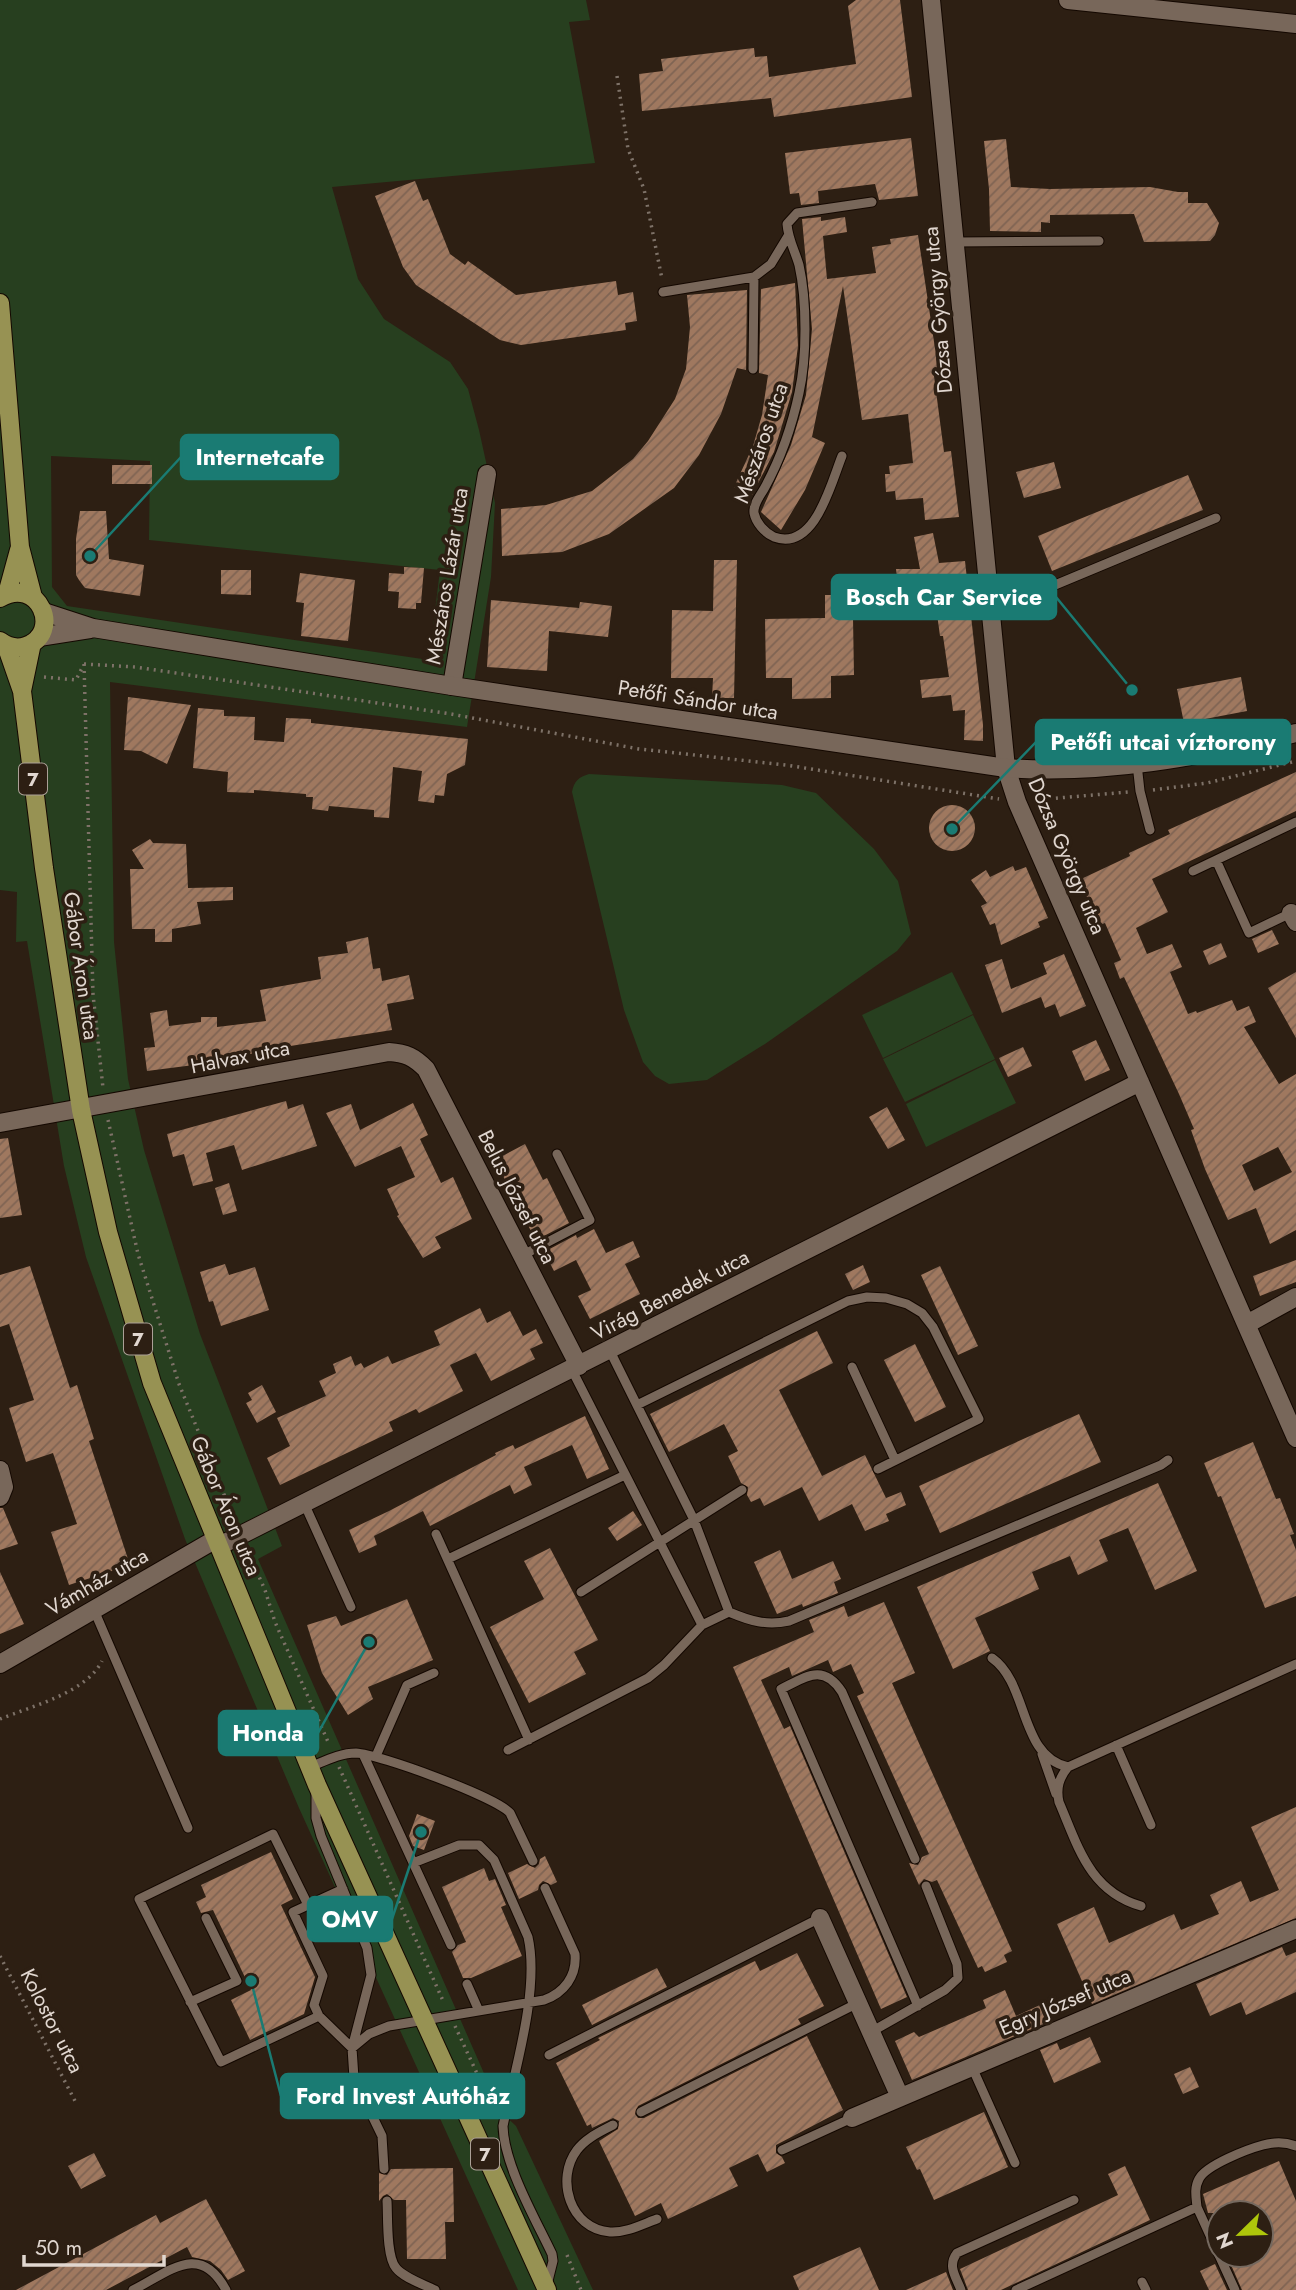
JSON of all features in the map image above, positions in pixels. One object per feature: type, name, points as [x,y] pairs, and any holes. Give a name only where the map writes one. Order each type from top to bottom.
[{"type":"main road","name":"Gábor Áron utca","points":[[0,303],[20,547],[43,629],[35,640],[24,682],[44,868],[81,1110],[108,1231],[152,1382],[317,1785],[547,2289]]},
{"type":"main road","name":"Gábor Áron utca","points":[[20,547],[4,596],[25,593],[38,604]]},
{"type":"main road","name":"Gábor Áron utca","points":[[3,643],[15,648],[35,640]]},
{"type":"main road","name":"Gábor Áron utca","points":[[3,643],[24,682]]},
{"type":"street","name":"Dózsa György utca","points":[[931,0],[1006,768],[1017,802],[1296,1438]]},
{"type":"street","points":[[1068,0],[1296,24]]},
{"type":"street","name":"Mészáros Lázár utca","points":[[452,686],[487,474]]},
{"type":"street","name":"Petőfi Sándor utca","points":[[38,604],[93,628],[452,686],[1006,768],[1068,770],[1137,764],[1214,752],[1296,733]]},
{"type":"street","name":"Petőfi Sándor utca","points":[[35,640],[93,628]]},
{"type":"street","name":"Halvax utca","points":[[0,1122],[81,1110],[389,1052],[408,1054]]},
{"type":"street","name":"Belus József utca","points":[[408,1054],[426,1069],[576,1368]]},
{"type":"street","name":"Virág Benedek utca","points":[[217,1543],[241,1535],[576,1368],[1140,1082]]},
{"type":"street","points":[[1247,1324],[1296,1297]]},
{"type":"street","points":[[0,1470],[4,1487],[0,1497]]},
{"type":"street","name":"Vámház utca","points":[[0,1664],[217,1543]]},
{"type":"street","points":[[820,1918],[900,2097]]},
{"type":"street","name":"Egry József utca","points":[[852,2118],[1296,1929]]},
{"type":"lane","points":[[663,292],[754,277],[771,264],[788,236],[787,224],[797,213],[872,202]]},
{"type":"lane","name":"Mészáros utca","points":[[788,236],[799,264],[803,366],[800,392],[787,436],[755,504],[755,517],[766,533],[777,538],[789,538],[809,530],[842,456]]},
{"type":"lane","points":[[955,242],[1099,241]]},
{"type":"lane","points":[[752,369],[754,277]]},
{"type":"lane","points":[[988,600],[1055,586],[1216,518]]},
{"type":"lane","points":[[1137,764],[1140,791],[1150,830]]},
{"type":"lane","points":[[1193,872],[1296,822]]},
{"type":"lane","points":[[1216,860],[1249,933],[1294,915]]},
{"type":"lane","points":[[521,1256],[590,1220],[557,1154]]},
{"type":"lane","points":[[637,1405],[848,1301],[867,1297],[886,1298],[914,1308],[933,1326],[979,1419],[878,1469]]},
{"type":"lane","points":[[610,1351],[694,1520],[729,1612]]},
{"type":"lane","points":[[852,1367],[895,1460]]},
{"type":"lane","points":[[576,1368],[625,1475],[702,1625]]},
{"type":"lane","points":[[508,1750],[648,1678],[702,1625],[729,1612],[766,1624],[789,1621],[1168,1460]]},
{"type":"lane","points":[[448,1559],[625,1475]]},
{"type":"lane","points":[[581,1592],[742,1490]]},
{"type":"lane","points":[[304,1503],[351,1606]]},
{"type":"lane","points":[[436,1534],[529,1740]]},
{"type":"lane","points":[[94,1610],[188,1828]]},
{"type":"lane","points":[[992,1658],[1009,1678],[1087,1867],[1101,1884],[1118,1897],[1140,1906]]},
{"type":"lane","points":[[1059,1802],[1058,1783],[1068,1767],[1296,1664]]},
{"type":"lane","points":[[376,1756],[407,1685],[434,1673]]},
{"type":"lane","points":[[915,1859],[836,1682],[830,1677],[817,1674],[781,1689],[918,2006]]},
{"type":"lane","points":[[1116,1745],[1151,1825]]},
{"type":"lane","points":[[1040,1751],[1051,1760],[1068,1767]]},
{"type":"lane","points":[[310,1767],[346,1754],[376,1756],[481,1796],[505,1807],[510,1813],[533,1861]]},
{"type":"lane","points":[[363,1754],[451,1945]]},
{"type":"lane","points":[[317,1785],[316,1818],[325,1848],[368,1948],[369,1985],[352,2048],[356,2085],[382,2136],[384,2169]]},
{"type":"lane","points":[[308,1905],[274,1834],[139,1899],[220,2062],[319,2016]]},
{"type":"lane","points":[[413,1863],[465,1844],[479,1845],[489,1853],[503,1878],[528,1937],[531,1950],[528,2003],[503,2126],[508,2156],[552,2254],[547,2289]]},
{"type":"lane","points":[[871,2032],[954,1984],[959,1972],[926,1886]]},
{"type":"lane","points":[[352,2048],[379,2029],[554,1997],[563,1989],[576,1964],[575,1954],[545,1888]]},
{"type":"lane","points":[[343,1889],[293,1912],[323,1976],[314,2005],[319,2016],[352,2048]]},
{"type":"lane","points":[[190,2002],[237,1981],[206,1918]]},
{"type":"lane","points":[[549,2055],[820,1918]]},
{"type":"lane","points":[[467,1984],[479,2011]]},
{"type":"lane","points":[[641,2112],[858,2003]]},
{"type":"lane","points":[[972,2067],[1015,2163]]},
{"type":"lane","points":[[782,2150],[852,2118]]},
{"type":"lane","points":[[613,2125],[585,2142],[572,2158],[565,2184],[568,2197],[580,2216],[601,2230],[624,2230],[657,2219]]},
{"type":"lane","points":[[1234,2290],[1196,2207],[1198,2179],[1207,2169],[1261,2145],[1283,2143],[1296,2146]]},
{"type":"lane","points":[[961,2290],[952,2268],[957,2253],[1074,2200]]},
{"type":"lane","points":[[387,2201],[391,2260],[396,2269],[435,2290]]},
{"type":"lane","points":[[1016,2290],[1196,2207]]},
{"type":"lane","points":[[133,2290],[192,2262],[211,2270],[226,2290]]},
{"type":"lane","points":[[1038,2290],[1040,2279]]},
{"type":"path","points":[[617,76],[628,149],[647,200],[663,292]]},
{"type":"path","points":[[24,682],[75,680],[84,664]]},
{"type":"path","points":[[84,664],[135,667],[284,689],[451,714],[639,750],[786,765],[1017,802]]},
{"type":"path","points":[[84,664],[93,994],[104,1105],[138,1254],[175,1371],[211,1467],[265,1590],[275,1622],[450,2016],[503,2126]]},
{"type":"path","points":[[1246,774],[1296,761]]},
{"type":"path","points":[[0,1719],[82,1685],[97,1672],[111,1646]]},
{"type":"path","name":"Kolostor utca","points":[[0,1956],[75,2101]]},
{"type":"path","points":[[562,2246],[581,2290]]},
{"type":"green space","points":[[0,0],[586,0],[590,20],[569,22],[595,163],[332,187],[358,279],[384,319],[450,362],[468,389],[479,430],[495,503],[491,577],[467,727],[110,682],[114,942],[128,1079],[144,1150],[200,1334],[282,1546],[258,1559],[501,2112],[516,2126],[593,2290],[518,2290],[299,1808],[185,1539],[86,1257],[64,1166],[27,941],[16,942],[17,892],[0,890]],"holes":[[[51,456],[150,461],[149,540],[440,570],[429,660],[67,606],[52,587]]]},
{"type":"green space","points":[[589,774],[782,785],[816,793],[874,849],[898,881],[911,934],[897,951],[765,1044],[707,1080],[669,1084],[655,1076],[643,1062],[624,1010],[572,792],[578,780]]},
{"type":"green space","points":[[952,972],[973,1014],[883,1058],[862,1015]]},
{"type":"green space","points":[[973,1015],[995,1059],[905,1102],[883,1059]]},
{"type":"green space","points":[[995,1060],[1016,1103],[926,1147],[906,1104]]},
{"type":"building","points":[[856,0],[900,0],[912,97],[774,117],[771,98],[642,111],[639,74],[663,71],[661,59],[754,48],[755,57],[767,56],[769,77],[856,64],[848,6]]},
{"type":"building","points":[[911,138],[918,196],[879,200],[875,184],[818,191],[819,203],[801,205],[799,193],[790,194],[785,153]]},
{"type":"building","points":[[1006,139],[1011,187],[1150,187],[1188,192],[1188,203],[1207,203],[1219,223],[1215,235],[1210,241],[1144,242],[1134,214],[1050,215],[1050,223],[1041,222],[1041,232],[990,231],[984,141]]},
{"type":"building","points":[[415,181],[423,201],[428,199],[450,254],[465,265],[468,261],[516,295],[616,281],[618,295],[633,292],[637,321],[625,323],[626,330],[521,345],[500,340],[416,285],[403,267],[375,196]]},
{"type":"building","points":[[821,217],[821,221],[845,217],[847,232],[823,236],[827,279],[876,273],[872,247],[891,244],[890,239],[918,235],[939,375],[934,376],[944,452],[951,451],[959,517],[925,520],[923,498],[896,500],[895,491],[886,492],[885,474],[890,474],[889,466],[913,463],[908,414],[862,420],[843,286],[812,437],[825,443],[805,490],[781,530],[761,512],[791,445],[806,395],[812,329],[802,219]]},
{"type":"building","points":[[795,283],[798,346],[792,392],[774,452],[750,499],[734,487],[753,446],[762,415],[768,375],[759,373],[761,289]]},
{"type":"building","points":[[747,290],[746,370],[737,368],[721,414],[699,455],[674,488],[609,534],[562,552],[502,556],[501,509],[546,505],[592,491],[633,459],[648,441],[675,399],[686,369],[690,327],[687,295]]},
{"type":"building","points":[[1054,462],[1061,488],[1024,498],[1016,472]]},
{"type":"building","points":[[112,465],[152,465],[152,484],[112,484]]},
{"type":"building","points":[[1188,475],[1203,510],[1052,571],[1038,536]]},
{"type":"building","points":[[80,511],[106,511],[109,559],[144,565],[140,596],[85,588],[79,580],[76,575],[76,539]]},
{"type":"building","points":[[933,533],[939,563],[965,561],[983,741],[964,740],[965,710],[953,711],[951,695],[922,698],[920,680],[949,677],[937,614],[914,617],[913,609],[901,611],[896,569],[920,569],[914,537]]},
{"type":"building","points":[[714,560],[737,560],[734,698],[712,698],[713,678],[671,678],[672,610],[713,611]]},
{"type":"building","points":[[404,567],[424,568],[421,603],[416,603],[416,609],[398,608],[399,592],[388,591],[389,573],[404,574]]},
{"type":"building","points":[[221,570],[251,570],[251,595],[221,594]]},
{"type":"building","points":[[300,573],[355,580],[348,641],[301,636],[304,603],[296,602]]},
{"type":"building","points":[[825,595],[844,595],[844,618],[853,618],[854,675],[831,676],[831,698],[792,699],[792,678],[766,678],[765,619],[825,618]]},
{"type":"building","points":[[491,600],[579,608],[580,602],[612,606],[608,637],[549,631],[547,671],[487,667]]},
{"type":"building","points":[[1241,677],[1247,711],[1184,723],[1177,689]]},
{"type":"building","points":[[128,697],[191,705],[167,764],[141,751],[124,750]]},
{"type":"building","points":[[198,708],[224,710],[224,716],[255,717],[254,740],[284,742],[286,718],[311,719],[311,723],[468,739],[465,765],[447,774],[444,796],[435,795],[434,803],[418,801],[422,771],[393,767],[389,818],[374,817],[374,810],[329,806],[328,811],[312,809],[313,797],[306,797],[306,794],[254,790],[254,793],[227,792],[228,772],[193,768]]},
{"type":"building","points":[[1296,772],[1296,811],[1152,879],[1168,912],[1136,928],[1147,954],[1172,944],[1182,967],[1170,972],[1188,1014],[1232,1000],[1237,1011],[1249,1006],[1256,1022],[1244,1027],[1279,1084],[1296,1074],[1296,1230],[1270,1244],[1256,1208],[1228,1220],[1205,1169],[1191,1130],[1194,1129],[1179,1094],[1124,977],[1120,979],[1114,963],[1121,960],[1105,923],[1100,925],[1079,880],[1170,834],[1168,830]],"holes":[[[1278,1147],[1292,1172],[1254,1191],[1242,1165]]]},
{"type":"building","points":[[952,805],[968,812],[975,828],[968,844],[952,851],[936,844],[929,828],[936,812]]},
{"type":"building","points":[[150,839],[153,843],[186,844],[188,888],[233,887],[233,900],[197,902],[201,924],[172,929],[172,942],[155,942],[155,929],[132,929],[130,869],[144,869],[132,850]]},
{"type":"building","points":[[1013,866],[1015,871],[1026,867],[1048,918],[1038,922],[1040,927],[1001,945],[995,923],[990,925],[981,906],[987,903],[971,880],[986,870],[990,877]]},
{"type":"building","points":[[1272,930],[1279,944],[1258,953],[1252,939]]},
{"type":"building","points":[[368,937],[373,969],[380,968],[382,981],[409,975],[414,999],[387,1004],[392,1030],[194,1061],[194,1065],[147,1071],[144,1048],[155,1047],[150,1013],[167,1010],[169,1026],[201,1022],[201,1017],[217,1017],[217,1027],[266,1021],[260,990],[321,979],[318,957],[348,953],[346,942]]},
{"type":"building","points":[[1221,943],[1227,957],[1209,965],[1203,951]]},
{"type":"building","points":[[1064,954],[1086,1006],[1060,1017],[1055,1004],[1045,1008],[1041,997],[1002,1013],[985,965],[1002,959],[1011,989],[1047,974],[1043,963]]},
{"type":"building","points":[[1296,972],[1296,1038],[1268,988]]},
{"type":"building","points":[[1096,1040],[1110,1070],[1085,1081],[1072,1051]]},
{"type":"building","points":[[1023,1047],[1032,1066],[1008,1077],[999,1058]]},
{"type":"building","points":[[286,1101],[288,1109],[303,1104],[317,1146],[242,1170],[234,1145],[206,1153],[213,1181],[193,1186],[184,1154],[173,1157],[167,1134]]},
{"type":"building","points":[[413,1103],[428,1135],[420,1139],[441,1183],[453,1177],[472,1219],[435,1237],[441,1248],[423,1258],[397,1216],[399,1215],[387,1189],[415,1177],[401,1146],[355,1167],[326,1113],[351,1104],[360,1130]]},
{"type":"building","points":[[887,1107],[905,1140],[888,1149],[869,1117]]},
{"type":"building","points":[[8,1138],[22,1215],[0,1218],[0,1139]]},
{"type":"building","points":[[525,1144],[543,1180],[547,1178],[569,1223],[538,1239],[535,1239],[495,1160]]},
{"type":"building","points":[[229,1183],[237,1211],[223,1215],[215,1188]]},
{"type":"building","points":[[594,1229],[606,1253],[633,1241],[640,1257],[625,1264],[640,1294],[590,1319],[578,1296],[591,1290],[576,1260],[554,1271],[544,1252]]},
{"type":"building","points":[[1296,1260],[1296,1282],[1260,1296],[1253,1276]]},
{"type":"building","points":[[225,1264],[229,1275],[255,1267],[269,1310],[221,1326],[213,1301],[209,1302],[200,1272]]},
{"type":"building","points":[[863,1265],[870,1282],[853,1290],[845,1274]]},
{"type":"building","points":[[30,1266],[70,1388],[77,1385],[94,1439],[89,1441],[130,1565],[69,1585],[51,1532],[77,1524],[53,1453],[26,1462],[9,1408],[34,1400],[9,1324],[0,1327],[0,1275]]},
{"type":"building","points":[[940,1266],[978,1346],[958,1355],[921,1275]]},
{"type":"building","points":[[480,1308],[487,1323],[510,1311],[523,1336],[536,1329],[543,1343],[530,1349],[535,1359],[491,1381],[476,1353],[450,1365],[463,1391],[419,1413],[416,1409],[389,1422],[393,1431],[280,1485],[267,1458],[290,1446],[277,1418],[326,1396],[319,1381],[336,1373],[333,1364],[351,1356],[355,1366],[361,1363],[364,1368],[388,1356],[392,1364],[440,1345],[434,1331]]},
{"type":"building","points":[[817,1331],[833,1363],[779,1390],[822,1476],[865,1455],[886,1498],[901,1492],[906,1505],[886,1514],[889,1521],[865,1531],[852,1504],[819,1521],[802,1487],[764,1506],[760,1498],[751,1502],[747,1495],[748,1487],[741,1483],[728,1456],[738,1451],[724,1424],[669,1452],[650,1414]]},
{"type":"building","points":[[915,1344],[946,1407],[915,1422],[884,1360]]},
{"type":"building","points":[[262,1385],[276,1412],[257,1423],[246,1403],[252,1400],[248,1393]]},
{"type":"building","points":[[1079,1414],[1101,1462],[940,1533],[919,1486]]},
{"type":"building","points":[[585,1416],[609,1469],[587,1479],[572,1445],[524,1467],[532,1485],[514,1494],[510,1485],[430,1526],[423,1511],[374,1536],[377,1545],[359,1553],[349,1530],[496,1455],[495,1453],[513,1445],[515,1449]]},
{"type":"building","points":[[1253,1442],[1276,1499],[1280,1498],[1294,1534],[1290,1535],[1296,1550],[1296,1596],[1265,1608],[1221,1496],[1218,1497],[1204,1463]]},
{"type":"building","points":[[1158,1483],[1197,1571],[1155,1590],[1128,1528],[1099,1540],[1108,1561],[1078,1575],[1070,1556],[1032,1572],[1039,1589],[975,1618],[990,1651],[953,1669],[917,1587]]},
{"type":"building","points":[[0,1508],[3,1508],[18,1544],[0,1550]]},
{"type":"building","points":[[633,1511],[642,1525],[617,1541],[608,1528]]},
{"type":"building","points":[[550,1548],[598,1640],[574,1652],[586,1674],[529,1703],[490,1627],[544,1599],[524,1561]]},
{"type":"building","points":[[780,1550],[792,1579],[833,1561],[841,1579],[834,1582],[838,1593],[777,1614],[754,1562]]},
{"type":"building","points":[[0,1572],[24,1624],[0,1634]]},
{"type":"building","points":[[407,1599],[433,1660],[368,1687],[373,1699],[348,1715],[322,1673],[307,1625],[336,1616],[341,1626]]},
{"type":"building","points":[[884,1602],[915,1673],[892,1683],[1012,1951],[1004,1955],[1007,1962],[985,1972],[982,1966],[978,1968],[937,1880],[932,1882],[924,1879],[919,1885],[909,1863],[918,1865],[922,1857],[929,1854],[857,1696],[864,1693],[851,1664],[833,1672],[828,1660],[792,1676],[789,1667],[761,1680],[784,1729],[790,1726],[907,1997],[881,2009],[733,1667],[814,1632],[809,1620],[844,1606],[848,1617]]},
{"type":"building","points":[[1296,1807],[1296,1918],[1092,2004],[1057,1924],[1094,1907],[1109,1943],[1174,1914],[1181,1930],[1219,1914],[1210,1895],[1241,1881],[1250,1902],[1279,1890],[1251,1827]]},
{"type":"building","points":[[417,1814],[435,1821],[424,1850],[413,1846],[409,1836]]},
{"type":"building","points":[[271,1852],[293,1899],[281,1905],[315,1977],[304,2014],[250,2040],[231,2000],[251,1990],[213,1910],[201,1913],[196,1902],[206,1897],[201,1885]]},
{"type":"building","points":[[545,1856],[557,1882],[551,1885],[543,1881],[538,1890],[519,1899],[508,1873],[527,1864],[535,1868]]},
{"type":"building","points":[[484,1868],[489,1881],[495,1879],[506,1905],[501,1907],[522,1956],[471,1978],[463,1978],[452,1952],[458,1945],[466,1942],[442,1887]]},
{"type":"building","points":[[1282,1947],[1286,1956],[1296,1952],[1296,1992],[1246,2015],[1241,2002],[1210,2016],[1196,1984]]},
{"type":"building","points":[[797,1953],[824,2006],[798,2019],[801,2024],[638,2106],[635,2114],[638,2118],[644,2118],[807,2036],[843,2110],[776,2145],[776,2153],[785,2163],[767,2172],[758,2154],[729,2168],[738,2186],[668,2219],[661,2203],[635,2216],[599,2141],[618,2129],[619,2121],[613,2118],[592,2128],[591,2124],[587,2126],[556,2063],[600,2040],[598,2038],[755,1961],[760,1971]]},
{"type":"building","points":[[657,1968],[667,1987],[592,2025],[582,2005]]},
{"type":"building","points":[[1005,1990],[1016,2016],[1040,2005],[1048,2022],[912,2080],[895,2041],[914,2032],[919,2037],[986,2008],[983,2000]]},
{"type":"building","points":[[1090,2037],[1101,2062],[1054,2083],[1040,2050],[1057,2043],[1060,2050]]},
{"type":"building","points":[[1190,2067],[1199,2087],[1183,2094],[1174,2074]]},
{"type":"building","points":[[984,2112],[1008,2167],[934,2200],[920,2169],[917,2170],[906,2147]]},
{"type":"building","points":[[94,2153],[106,2176],[81,2189],[68,2166]]},
{"type":"building","points":[[1279,2161],[1296,2201],[1296,2290],[1242,2290],[1233,2269],[1275,2269],[1275,2199],[1205,2199],[1205,2202],[1203,2194]]},
{"type":"building","points":[[1125,2166],[1150,2220],[1001,2290],[968,2290],[960,2269],[1118,2195],[1108,2174]]},
{"type":"building","points":[[453,2168],[454,2222],[445,2222],[446,2259],[407,2259],[406,2200],[394,2200],[387,2194],[379,2201],[379,2173],[387,2175],[391,2169]]},
{"type":"building","points":[[206,2199],[245,2271],[228,2280],[210,2261],[192,2257],[187,2247],[106,2290],[16,2290],[156,2215],[160,2223]]},
{"type":"building","points":[[860,2247],[879,2290],[799,2290],[793,2276]]},
{"type":"building","points":[[1217,2269],[1227,2290],[1209,2290],[1200,2271]]},
{"type":"building","points":[[946,2272],[953,2290],[906,2290]]},
{"type":"place","name":"Internetcafe","points":[[90,556]]},
{"type":"place","name":"Bosch Car Service","points":[[1132,690]]},
{"type":"place","name":"Petőfi utcai víztorony","points":[[952,829]]},
{"type":"place","name":"Honda","points":[[369,1642]]},
{"type":"place","name":"OMV","points":[[421,1832]]},
{"type":"place","name":"Ford Invest Autóház","points":[[251,1981]]}]
